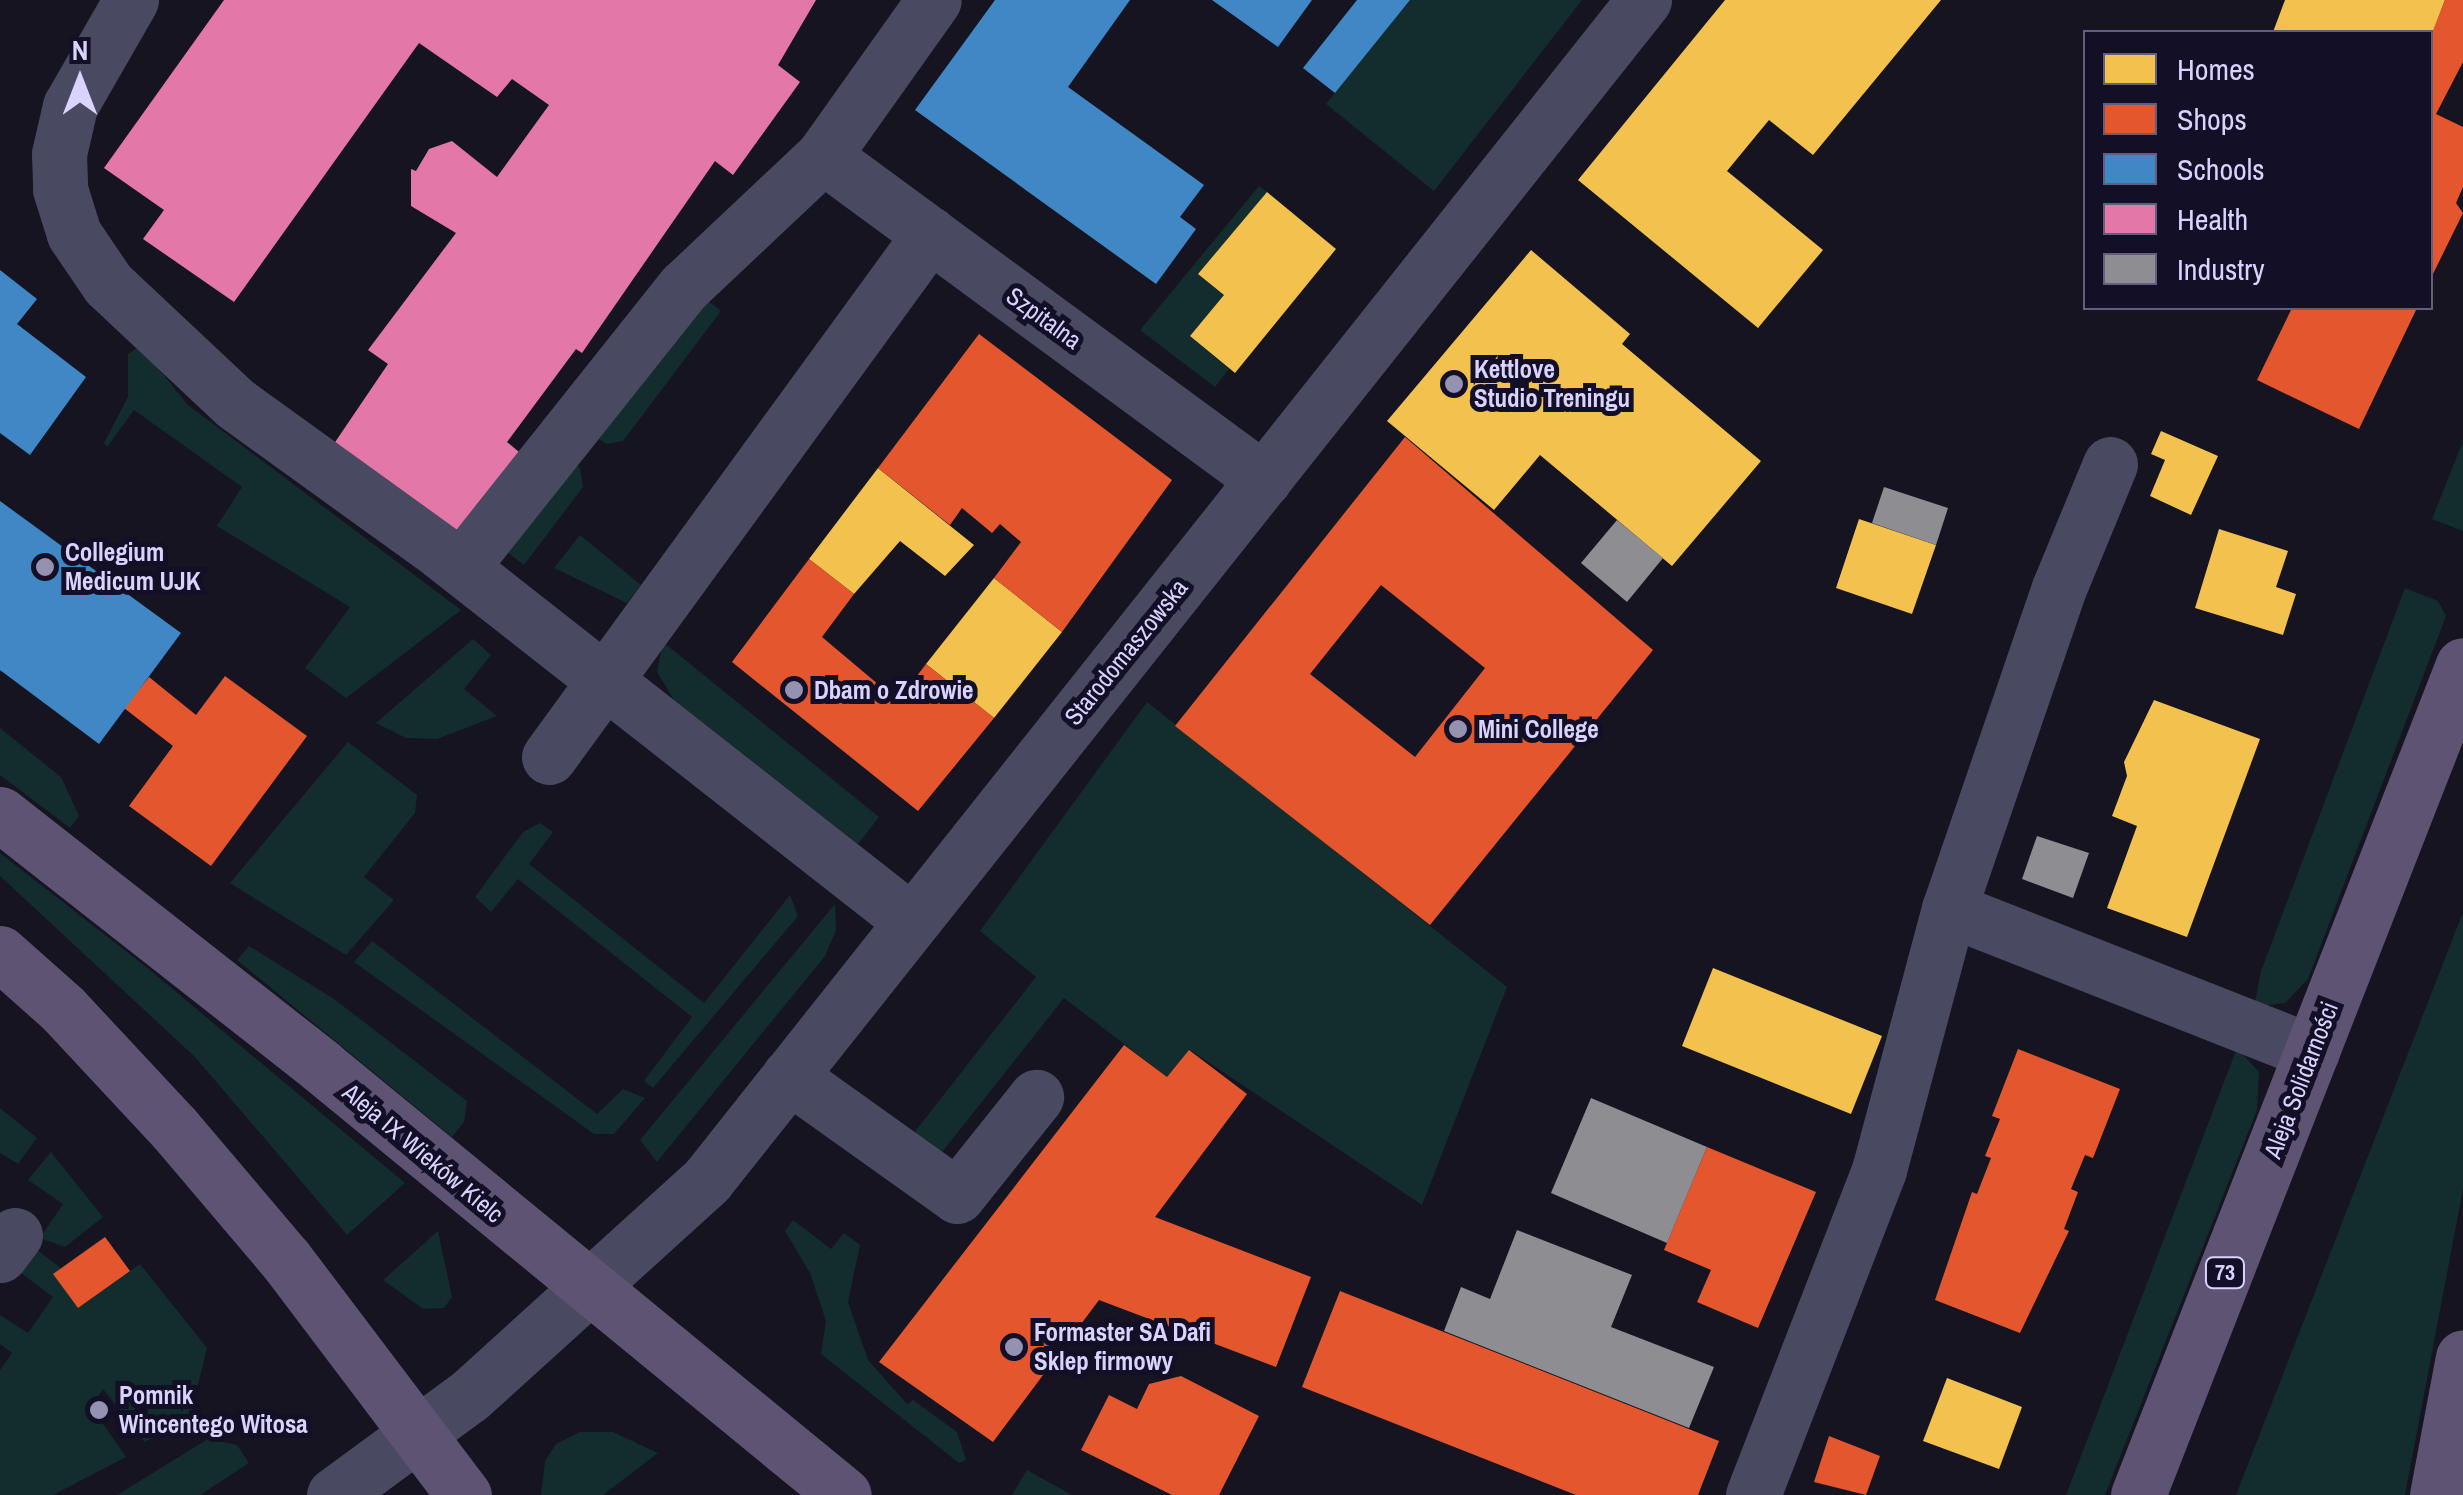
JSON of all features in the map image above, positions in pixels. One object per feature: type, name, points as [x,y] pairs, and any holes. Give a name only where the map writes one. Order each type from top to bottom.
[{"type":"main road","name":"Aleja Solidarności","points":[[2138,1495],[2463,665]]},
{"type":"main road","name":"Aleja IX Wieków Kielc","points":[[0,814],[844,1495]]},
{"type":"main road","points":[[0,953],[63,1008],[174,1128],[286,1260],[464,1495]]},
{"type":"main road","points":[[2437,1495],[2463,1357]]},
{"type":"street","points":[[131,0],[102,42],[62,129],[60,189],[81,246],[134,310],[236,404],[460,567],[910,920]]},
{"type":"street","points":[[460,567],[684,287],[823,156],[934,0]]},
{"type":"street","name":"Starodomaszowska","points":[[334,1495],[418,1435],[592,1290],[707,1180],[1644,0]]},
{"type":"street","name":"Szpitalna","points":[[823,156],[1264,480]]},
{"type":"street","points":[[549,757],[930,234]]},
{"type":"street","points":[[1753,1495],[1879,1170],[1949,909],[2059,588],[2110,464]]},
{"type":"street","points":[[1949,909],[2312,1052]]},
{"type":"street","points":[[789,1076],[958,1196],[1036,1097]]},
{"type":"green space","points":[[1410,0],[1582,0],[1434,191],[1326,104]]},
{"type":"green space","points":[[1259,186],[1267,192],[1198,274],[1224,295],[1190,336],[1229,369],[1215,387],[1140,330]]},
{"type":"green space","points":[[707,300],[721,311],[623,441],[607,444],[589,434]]},
{"type":"green space","points":[[140,346],[188,405],[461,610],[346,698],[305,668],[350,607],[217,526],[242,487],[134,410],[107,447],[104,443],[128,397],[128,354]]},
{"type":"green space","points":[[2463,441],[2463,531],[2432,519]]},
{"type":"green space","points":[[567,459],[580,468],[583,487],[524,565],[498,545]]},
{"type":"green space","points":[[580,535],[641,585],[627,603],[554,568]]},
{"type":"green space","points":[[2405,588],[2438,601],[2446,616],[2308,979],[2285,1003],[2254,1007],[2261,971]]},
{"type":"green space","points":[[473,639],[491,655],[464,689],[497,716],[437,739],[406,738],[376,723]]},
{"type":"green space","points":[[663,642],[879,817],[858,844],[674,700],[657,672]]},
{"type":"green space","points":[[1147,702],[1507,987],[1422,1205],[1190,1050],[1167,1077],[1064,998],[939,1156],[913,1134],[1036,977],[980,931]]},
{"type":"green space","points":[[0,728],[61,777],[79,816],[70,828],[0,775]]},
{"type":"green space","points":[[348,742],[417,795],[415,813],[364,877],[394,900],[346,955],[230,883]]},
{"type":"green space","points":[[540,823],[553,832],[529,864],[704,1003],[790,895],[798,916],[653,1088],[644,1081],[692,1017],[518,879],[491,912],[475,897],[523,832]]},
{"type":"green space","points":[[0,853],[145,966],[405,1183],[347,1235],[195,1057],[0,876]]},
{"type":"green space","points":[[835,904],[836,930],[825,956],[657,1162],[640,1140]]},
{"type":"green space","points":[[2463,912],[2463,1189],[2405,1495],[2236,1495]]},
{"type":"green space","points":[[372,941],[597,1114],[623,1089],[645,1098],[614,1134],[594,1134],[354,962]]},
{"type":"green space","points":[[249,946],[334,999],[467,1101],[464,1122],[452,1137],[237,960]]},
{"type":"green space","points":[[2237,1048],[2259,1072],[2257,1110],[2105,1495],[2066,1495]]},
{"type":"green space","points":[[0,1108],[37,1138],[18,1164],[0,1153]]},
{"type":"green space","points":[[51,1152],[103,1217],[65,1247],[40,1238],[63,1204],[28,1180]]},
{"type":"green space","points":[[793,1220],[831,1249],[844,1233],[860,1245],[848,1302],[868,1360],[907,1404],[913,1400],[957,1432],[966,1460],[959,1463],[821,1354],[826,1321],[810,1273],[785,1231]]},
{"type":"green space","points":[[438,1231],[452,1297],[444,1308],[423,1309],[383,1280]]},
{"type":"green space","points":[[33,1247],[61,1268],[54,1274],[78,1308],[140,1264],[207,1348],[191,1413],[145,1442],[103,1389],[86,1415],[104,1425],[126,1457],[53,1495],[0,1495],[0,1370],[12,1353],[0,1344],[0,1315],[28,1333],[53,1297],[17,1270]]},
{"type":"green space","points":[[580,1432],[613,1432],[658,1453],[603,1495],[541,1495],[545,1461],[556,1444]]},
{"type":"green space","points":[[208,1439],[237,1445],[249,1463],[200,1495],[117,1495]]},
{"type":"green space","points":[[1027,1470],[1072,1495],[1012,1495]]},
{"type":"building: Homes","points":[[1725,0],[1941,0],[1813,155],[1769,120],[1727,171],[1823,250],[1758,328],[1578,180]]},
{"type":"building: Homes","points":[[2285,0],[2445,0],[2433,32],[2274,30]]},
{"type":"building: Homes","points":[[1267,192],[1336,249],[1235,373],[1190,336],[1224,295],[1198,274]]},
{"type":"building: Homes","points":[[1531,250],[1630,334],[1622,344],[1761,461],[1672,566],[1540,455],[1494,510],[1387,421]]},
{"type":"building: Homes","points":[[2161,431],[2218,456],[2191,515],[2150,496],[2165,460],[2151,454]]},
{"type":"building: Homes","points":[[878,468],[974,545],[945,576],[900,541],[854,594],[809,559]]},
{"type":"building: Homes","points":[[1859,519],[1936,545],[1912,614],[1836,588]]},
{"type":"building: Homes","points":[[2219,529],[2288,551],[2276,587],[2296,594],[2283,635],[2195,608]]},
{"type":"building: Homes","points":[[994,578],[1062,632],[994,718],[926,664]]},
{"type":"building: Homes","points":[[2154,700],[2260,739],[2187,937],[2107,908],[2137,826],[2112,816],[2127,776],[2124,762]]},
{"type":"building: Homes","points":[[1713,968],[1882,1036],[1851,1114],[1682,1046]]},
{"type":"building: Homes","points":[[1947,1378],[2022,1407],[1999,1469],[1923,1441]]},
{"type":"building: Shops","points":[[2445,0],[2463,0],[2463,62],[2436,114],[2463,127],[2463,187],[2456,203],[2463,213],[2433,274],[2433,30]]},
{"type":"building: Shops","points":[[2291,310],[2416,310],[2359,429],[2257,380]]},
{"type":"building: Shops","points":[[979,334],[1172,480],[1062,632],[994,578],[1021,542],[1000,524],[992,533],[962,508],[950,525],[878,468]]},
{"type":"building: Shops","points":[[1405,437],[1653,650],[1430,925],[1175,726]],"holes":[[[1381,585],[1485,668],[1415,757],[1310,674]]]},
{"type":"building: Shops","points":[[809,559],[854,594],[822,637],[898,701],[926,664],[994,718],[918,811],[732,662]]},
{"type":"building: Shops","points":[[225,676],[307,736],[211,866],[129,806],[173,746],[124,708],[149,677],[196,715]]},
{"type":"building: Shops","points":[[1124,1045],[1167,1077],[1189,1050],[1247,1094],[1155,1217],[1311,1277],[1276,1367],[1099,1300],[993,1442],[879,1362]]},
{"type":"building: Shops","points":[[2018,1049],[2120,1089],[2093,1158],[2085,1155],[2071,1189],[2078,1192],[2064,1229],[2069,1231],[2020,1333],[1935,1300],[1972,1192],[1977,1194],[1991,1158],[1985,1156],[2000,1119],[1992,1116]]},
{"type":"building: Shops","points":[[1707,1147],[1816,1192],[1758,1328],[1697,1302],[1711,1270],[1664,1250]]},
{"type":"building: Shops","points":[[105,1237],[130,1271],[78,1308],[53,1274]]},
{"type":"building: Shops","points":[[1340,1291],[1719,1441],[1698,1495],[1576,1495],[1302,1387]]},
{"type":"building: Shops","points":[[1181,1376],[1259,1416],[1219,1495],[1172,1495],[1081,1450],[1109,1395],[1137,1409],[1149,1384]]},
{"type":"building: Shops","points":[[1829,1436],[1880,1456],[1866,1495],[1814,1482]]},
{"type":"building: Schools","points":[[995,0],[1130,0],[1068,87],[1204,185],[1180,217],[1196,229],[1156,284],[915,110]]},
{"type":"building: Schools","points":[[1212,0],[1312,0],[1278,47]]},
{"type":"building: Schools","points":[[1357,0],[1410,0],[1335,93],[1303,68]]},
{"type":"building: Schools","points":[[0,270],[37,299],[17,324],[86,377],[30,455],[0,433]]},
{"type":"building: Schools","name":"Collegium Medicum UJK","points":[[0,501],[181,633],[99,744],[0,670]]},
{"type":"building: Health","points":[[224,0],[816,0],[778,65],[800,82],[733,175],[715,161],[582,353],[576,349],[507,442],[525,457],[459,547],[327,454],[388,364],[368,350],[456,233],[411,206],[411,169],[416,171],[429,149],[452,141],[497,177],[549,105],[512,79],[497,97],[419,43],[234,302],[143,239],[164,210],[104,168]]},
{"type":"building: Industry","points":[[1884,487],[1948,508],[1936,545],[1872,523]]},
{"type":"building: Industry","points":[[1617,520],[1663,558],[1627,602],[1581,563]]},
{"type":"building: Industry","points":[[2037,836],[2089,853],[2073,898],[2022,879]]},
{"type":"building: Industry","points":[[1591,1098],[1707,1147],[1667,1243],[1551,1193]]},
{"type":"building: Industry","points":[[1517,1230],[1632,1275],[1611,1327],[1714,1367],[1689,1428],[1444,1331],[1461,1287],[1490,1299]]},
{"type":"place","name":"Kettlove Studio Treningu","points":[[1454,384]]},
{"type":"place","name":"Collegium Medicum UJK","points":[[45,567]]},
{"type":"place","name":"Dbam o Zdrowie","points":[[794,690]]},
{"type":"place","name":"Mini College","points":[[1458,729]]},
{"type":"place","name":"Formaster SA Dafi Sklep firmowy","points":[[1014,1347]]},
{"type":"place","name":"Pomnik Wincentego Witosa","points":[[99,1410]]}]
